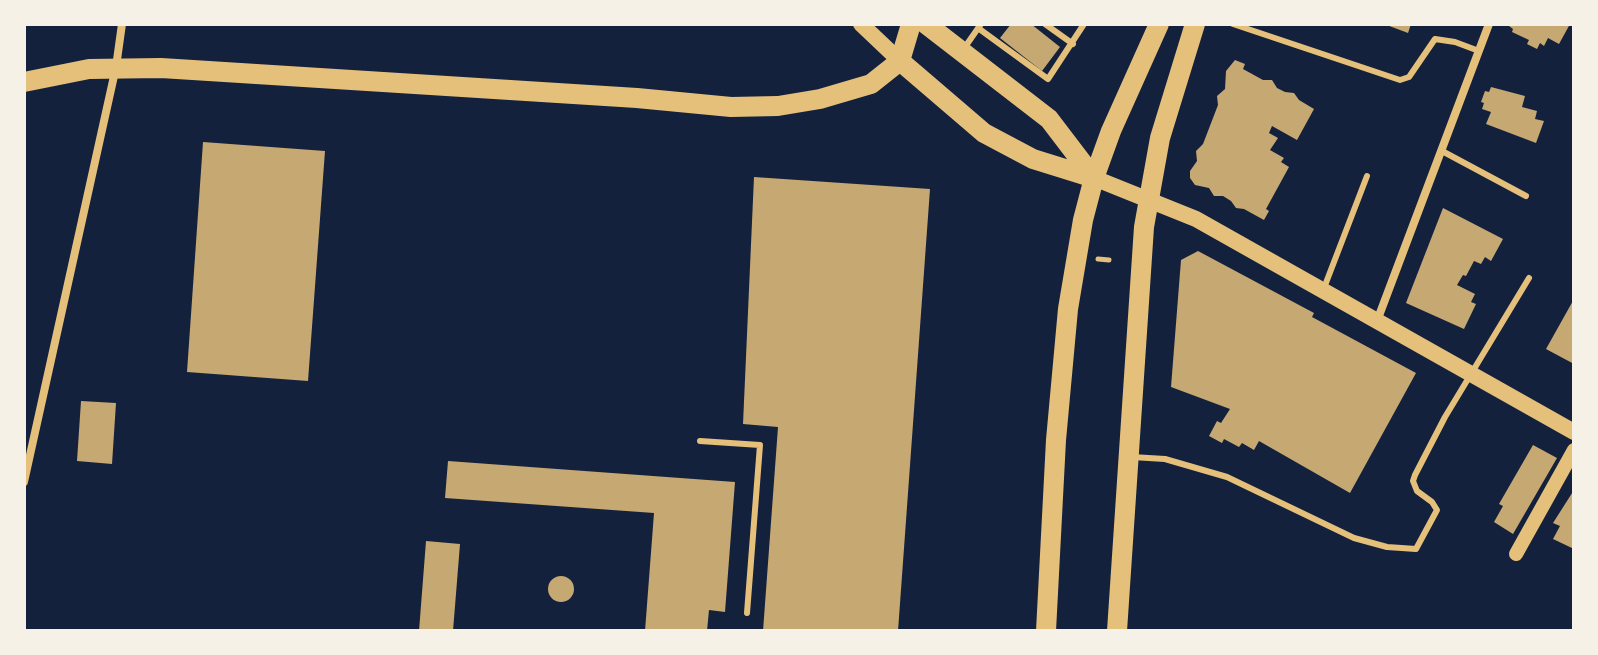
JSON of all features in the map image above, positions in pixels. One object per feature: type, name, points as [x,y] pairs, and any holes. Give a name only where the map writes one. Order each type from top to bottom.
[{"type":"main road","points":[[861,24],[984,133],[1033,159],[1094,178],[1196,219],[1574,432]]},
{"type":"main road","points":[[24,82],[79,70],[116,67],[637,98],[731,107],[778,106],[841,94],[871,84],[900,61],[911,24]]},
{"type":"main road","points":[[926,24],[1049,119],[1094,178]]},
{"type":"main road","points":[[1046,631],[1056,440],[1068,309],[1085,211],[1111,131],[1159,24]]},
{"type":"main road","points":[[1117,631],[1141,261],[1148,198],[1160,138],[1195,24]]},
{"type":"street","points":[[24,482],[116,67],[122,24]]},
{"type":"street","points":[[1377,322],[1489,24]]},
{"type":"street","points":[[1516,554],[1574,450]]},
{"type":"lane","points":[[962,51],[979,26],[1048,79],[1084,24]]},
{"type":"lane","points":[[1233,24],[1400,80],[1409,77],[1435,39],[1479,51]]},
{"type":"lane","points":[[1041,26],[1073,44]]},
{"type":"lane","points":[[1442,151],[1526,196]]},
{"type":"lane","points":[[1322,291],[1367,176]]},
{"type":"lane","points":[[1128,457],[1165,459],[1227,477],[1354,538],[1387,547],[1416,549],[1437,510],[1417,491],[1413,481],[1470,374],[1529,278]]},
{"type":"lane","points":[[700,441],[760,445],[747,613]]},
{"type":"path","points":[[1097,259],[1109,260]]},
{"type":"building","points":[[1011,24],[1031,24],[1060,47],[1042,71],[1000,38]]},
{"type":"building","points":[[1384,24],[1411,24],[1408,33]]},
{"type":"building","points":[[1510,24],[1570,24],[1559,44],[1548,38],[1544,46],[1540,43],[1537,49],[1527,44],[1529,40],[1512,32]]},
{"type":"building","points":[[1235,60],[1245,64],[1243,69],[1263,80],[1272,80],[1277,88],[1294,93],[1314,109],[1297,140],[1272,126],[1269,133],[1278,138],[1270,150],[1284,158],[1281,162],[1289,167],[1266,209],[1269,211],[1264,220],[1236,208],[1223,196],[1214,196],[1209,188],[1195,185],[1190,178],[1190,171],[1197,161],[1196,151],[1203,144],[1218,105],[1217,96],[1225,89],[1226,71]]},
{"type":"building","points":[[1491,87],[1525,96],[1522,107],[1537,111],[1535,119],[1544,121],[1536,143],[1486,124],[1491,112],[1482,109],[1484,103],[1481,102],[1485,91],[1489,92]]},
{"type":"building","points":[[203,142],[325,151],[308,381],[187,372]]},
{"type":"building","points":[[754,177],[930,189],[898,631],[763,631],[778,427],[743,424]]},
{"type":"building","points":[[1443,208],[1503,239],[1491,261],[1485,257],[1481,264],[1474,261],[1457,285],[1475,294],[1471,302],[1476,304],[1464,329],[1406,303]]},
{"type":"building","points":[[1198,251],[1314,313],[1312,317],[1416,373],[1350,493],[1259,441],[1254,450],[1242,443],[1239,447],[1209,436],[1217,421],[1221,423],[1230,409],[1171,387],[1181,260]]},
{"type":"building","points":[[1574,299],[1574,364],[1546,349]]},
{"type":"building","points":[[81,401],[116,403],[112,464],[77,461]]},
{"type":"building","points":[[1533,445],[1557,458],[1513,534],[1494,522],[1503,506],[1499,504]]},
{"type":"building","points":[[448,461],[735,482],[725,612],[709,610],[707,631],[645,631],[654,513],[445,498]]},
{"type":"building","points":[[1574,490],[1574,549],[1553,539],[1560,526],[1553,523]]},
{"type":"building","points":[[426,541],[460,544],[453,631],[419,631]]},
{"type":"building","points":[[561,576],[570,580],[574,589],[570,598],[561,602],[552,598],[548,589],[552,580]]}]
